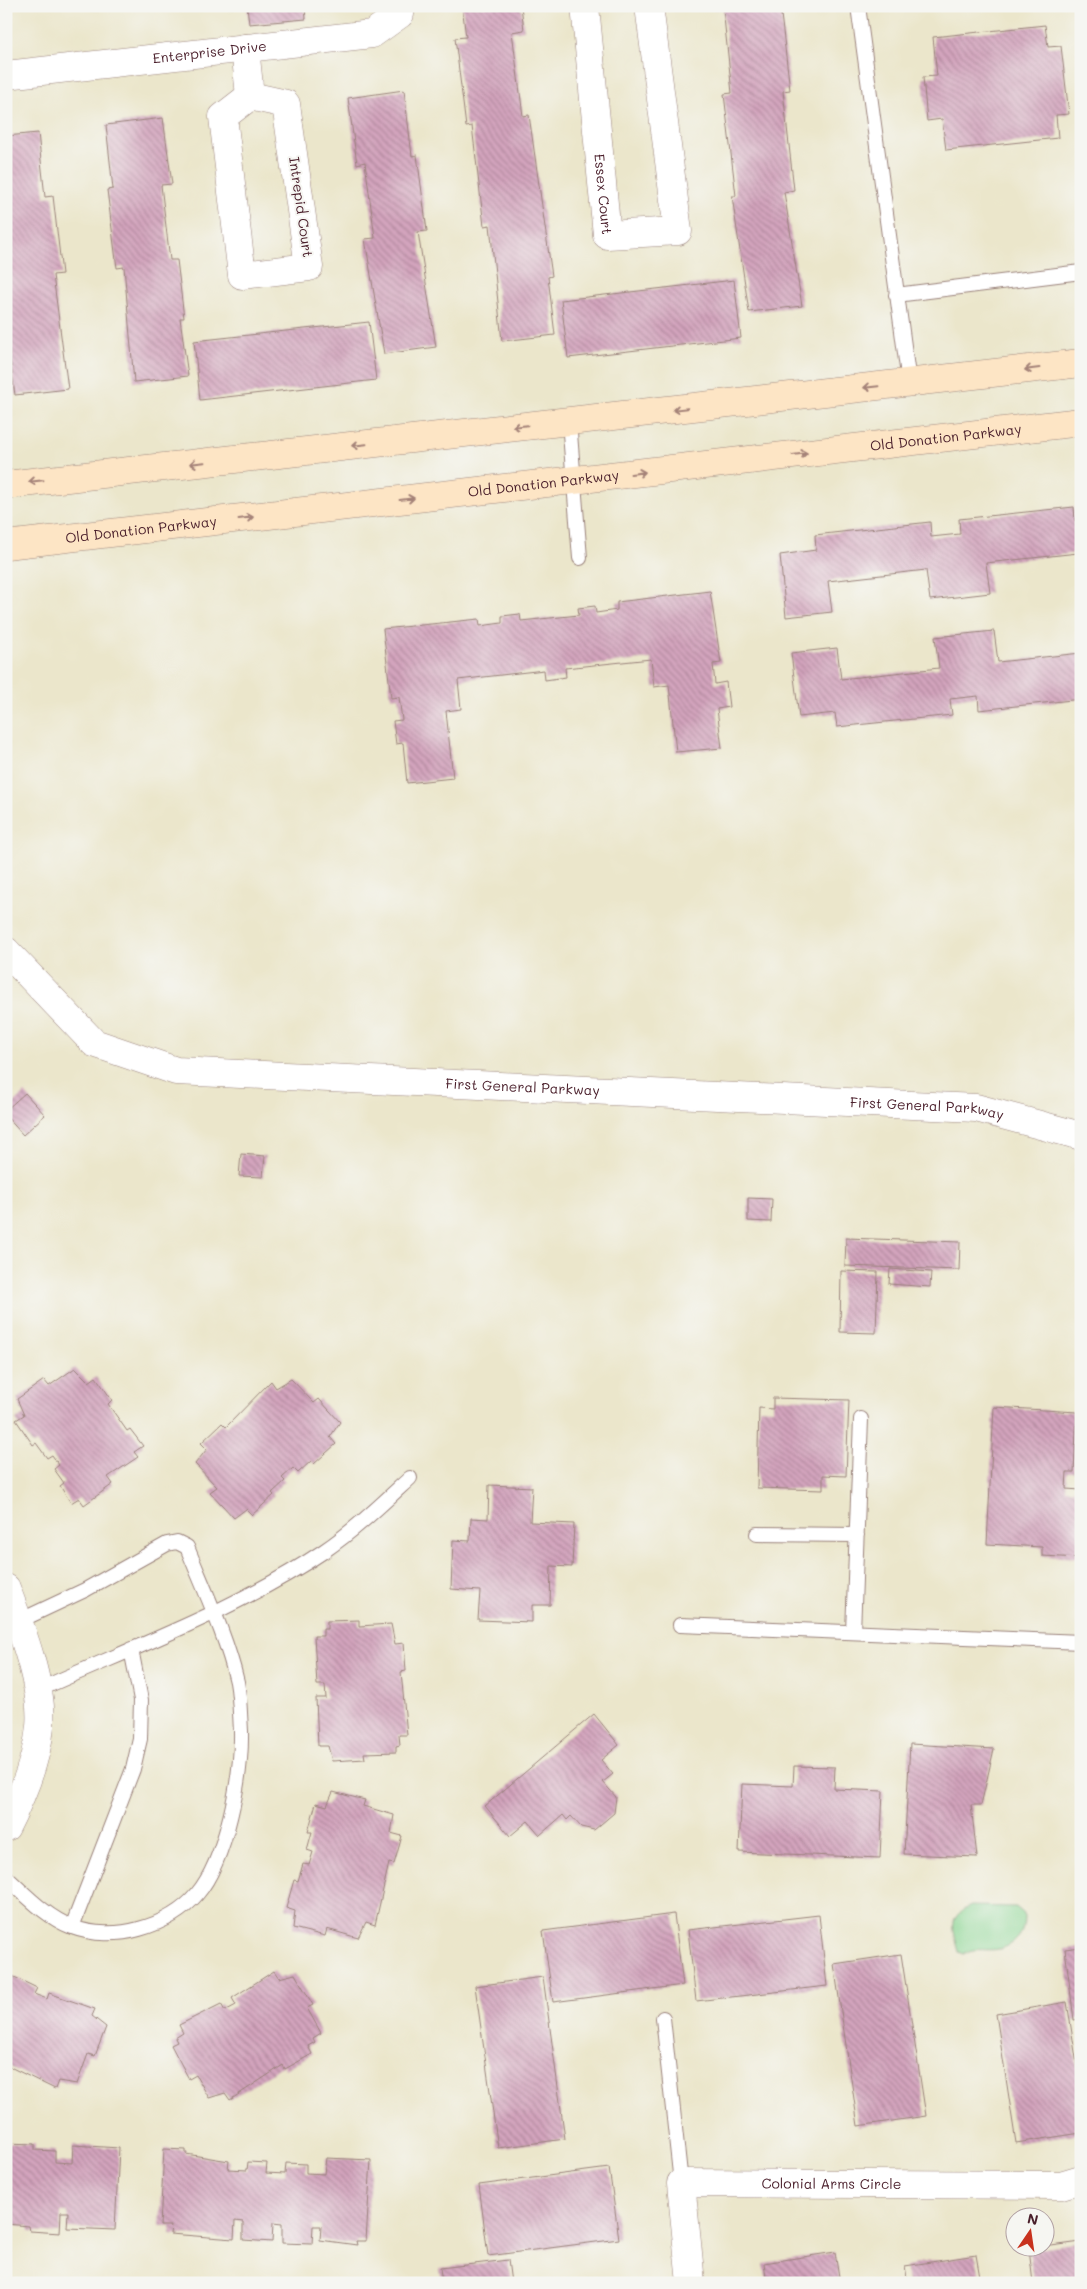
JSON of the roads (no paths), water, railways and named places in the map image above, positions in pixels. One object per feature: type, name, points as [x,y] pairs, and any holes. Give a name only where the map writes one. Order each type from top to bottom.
[{"type":"street","name":"Enterprise Drive","points":[[6,75],[372,34],[400,14],[401,6]]},
{"type":"street","name":"Essex Court","points":[[585,6],[608,235],[678,230],[648,6]]},
{"type":"street","points":[[244,48],[250,96]]},
{"type":"street","name":"Intrepid Court","points":[[250,96],[286,104],[309,267],[242,275],[223,117],[250,96]]},
{"type":"street","points":[[6,485],[1081,363]]},
{"type":"street","name":"Old Donation Parkway","points":[[6,546],[1081,422]]},
{"type":"street","name":"First General Parkway","points":[[6,951],[94,1043],[176,1071],[976,1108],[1081,1136]]},
{"type":"street","points":[[6,1588],[19,1621],[38,1690],[40,1724],[35,1756],[6,1828]]},
{"type":"street","name":"Colonial Arms Circle","points":[[681,2183],[1061,2185],[1081,2179]]},
{"type":"street","points":[[681,2183],[691,2283]]},
{"type":"lane","points":[[858,6],[909,383]]},
{"type":"lane","points":[[896,295],[1081,272]]},
{"type":"lane","points":[[569,421],[580,558]]},
{"type":"lane","points":[[853,1632],[861,1419]]},
{"type":"lane","points":[[38,1690],[264,1588],[324,1550],[380,1506],[410,1478]]},
{"type":"lane","points":[[757,1534],[857,1535]]},
{"type":"lane","points":[[6,1877],[49,1915],[72,1927],[91,1932],[126,1932],[155,1924],[175,1914],[197,1894],[213,1869],[228,1823],[238,1774],[241,1733],[237,1683],[214,1612],[186,1547],[177,1542],[167,1544],[85,1590],[19,1621]]},
{"type":"lane","points":[[680,1625],[1081,1642]]},
{"type":"lane","points":[[72,1927],[134,1769],[140,1739],[141,1700],[131,1649]]},
{"type":"lane","points":[[663,2018],[681,2183]]}]
